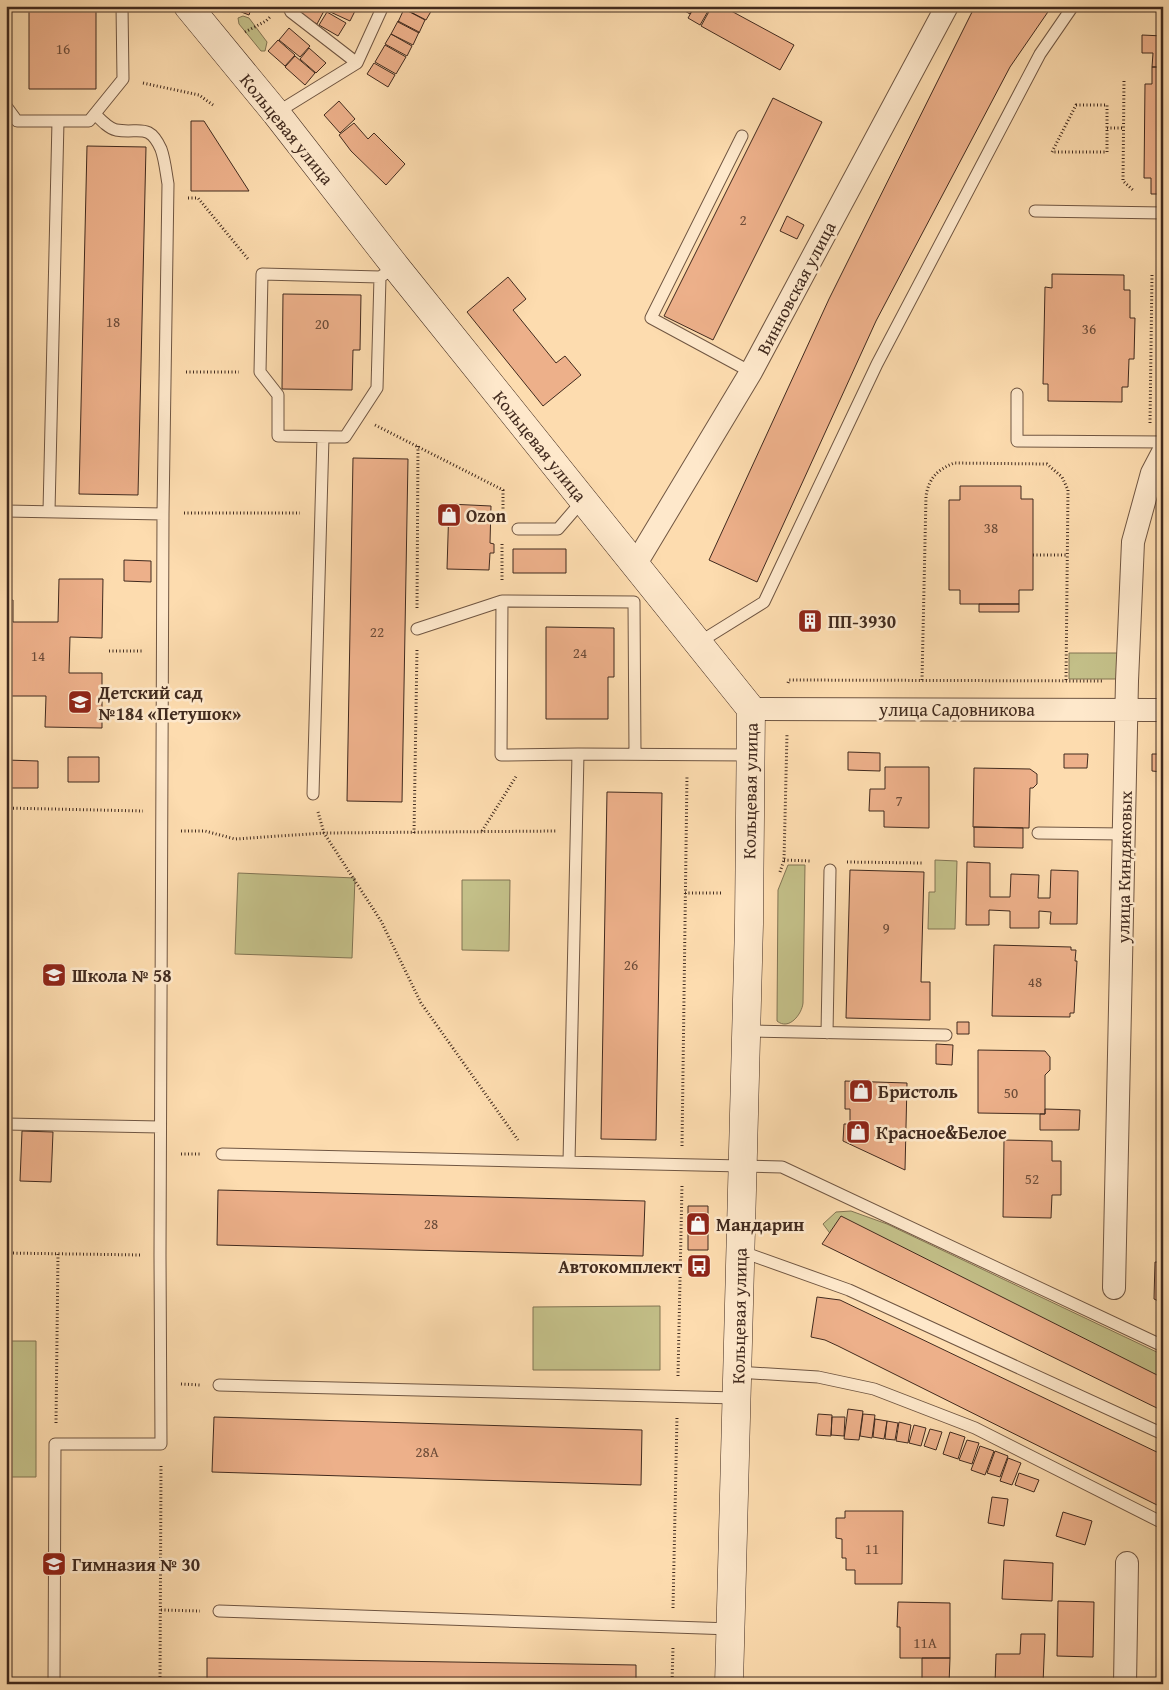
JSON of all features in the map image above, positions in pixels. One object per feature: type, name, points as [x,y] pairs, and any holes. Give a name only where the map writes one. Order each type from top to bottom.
[{"type":"street","name":"Кольцевая улица","points":[[188,6],[276,113],[388,272],[583,500],[635,565],[644,595],[698,643],[751,709],[746,1031],[729,1684]]},
{"type":"street","name":"Винновская улица","points":[[635,565],[751,372],[947,6]]},
{"type":"street","name":"улица Киндяковых","points":[[1114,1288],[1127,681],[1133,542],[1152,473],[1156,447]]},
{"type":"street","name":"улица Садовникова","points":[[751,709],[1163,710]]},
{"type":"street","points":[[1125,1684],[1126,1563]]},
{"type":"lane","points":[[6,106],[17,120],[90,120],[123,79],[122,6]]},
{"type":"lane","points":[[288,6],[291,12],[357,63]]},
{"type":"lane","points":[[276,113],[357,63],[383,6]]},
{"type":"lane","points":[[698,643],[764,602],[877,364],[1040,54],[1073,6]]},
{"type":"lane","points":[[54,1684],[55,1444],[161,1444],[162,652],[168,184],[161,150],[153,135],[146,130],[116,130],[108,126],[95,114]]},
{"type":"lane","points":[[49,511],[58,120]]},
{"type":"lane","points":[[742,136],[651,318],[751,372]]},
{"type":"lane","points":[[1035,211],[1163,213]]},
{"type":"lane","points":[[388,272],[377,388],[345,437],[278,436],[278,395],[260,372],[262,274],[388,272]]},
{"type":"lane","points":[[1017,394],[1017,441],[1156,447],[1163,442]]},
{"type":"lane","points":[[313,794],[323,437]]},
{"type":"lane","points":[[518,529],[558,529],[583,500]]},
{"type":"lane","points":[[6,511],[163,514]]},
{"type":"lane","points":[[417,630],[502,601],[644,595],[635,754]]},
{"type":"lane","points":[[502,601],[501,755],[750,755]]},
{"type":"lane","points":[[569,1162],[578,754]]},
{"type":"lane","points":[[1038,832],[1124,834]]},
{"type":"lane","points":[[826,1033],[830,870]]},
{"type":"lane","points":[[746,1031],[946,1034]]},
{"type":"lane","points":[[6,1124],[160,1127]]},
{"type":"lane","points":[[222,1154],[782,1167],[1163,1346]]},
{"type":"lane","points":[[740,1251],[849,1290],[1163,1434]]},
{"type":"lane","points":[[219,1385],[678,1396],[737,1385],[818,1377],[874,1389],[975,1428],[1163,1523]]},
{"type":"lane","points":[[219,1611],[730,1629]]},
{"type":"path","points":[[219,44],[266,21],[276,11]]},
{"type":"path","points":[[123,79],[199,94],[213,105]]},
{"type":"path","points":[[1124,81],[1123,181],[1135,192]]},
{"type":"path","points":[[1076,105],[1106,105],[1106,128],[1107,152],[1052,152],[1076,105]]},
{"type":"path","points":[[1106,128],[1124,128]]},
{"type":"path","points":[[168,198],[198,198],[262,274]]},
{"type":"path","points":[[1152,274],[1156,447]]},
{"type":"path","points":[[165,372],[260,372]]},
{"type":"path","points":[[358,417],[503,490],[502,518]]},
{"type":"path","points":[[922,680],[927,487],[932,477],[942,468],[954,463],[1047,464],[1062,478],[1068,490],[1066,680]]},
{"type":"path","points":[[163,514],[321,513]]},
{"type":"path","points":[[502,536],[502,601]]},
{"type":"path","points":[[1033,555],[1068,555]]},
{"type":"path","points":[[109,651],[162,652]]},
{"type":"path","points":[[793,680],[1127,681]]},
{"type":"path","points":[[672,1684],[682,1164],[687,754]]},
{"type":"path","points":[[482,832],[529,755]]},
{"type":"path","points":[[313,794],[324,834],[381,920],[421,1003],[533,1161]]},
{"type":"path","points":[[6,808],[162,811]]},
{"type":"path","points":[[162,831],[205,831],[235,839],[324,834],[576,831]]},
{"type":"path","points":[[784,860],[814,861]]},
{"type":"path","points":[[844,862],[922,863]]},
{"type":"path","points":[[160,1153],[222,1154]]},
{"type":"path","points":[[6,1254],[160,1255]]},
{"type":"path","points":[[55,1444],[58,1254]]},
{"type":"path","points":[[160,1384],[219,1385]]},
{"type":"path","points":[[160,1684],[161,1444]]},
{"type":"path","points":[[161,1610],[219,1611]]},
{"type":"shaded area","points":[[243,16],[249,18],[267,42],[265,51],[261,51],[239,24],[238,18]]},
{"type":"shaded area","points":[[1069,653],[1118,653],[1118,679],[1069,679]]},
{"type":"shaded area","points":[[935,860],[957,861],[955,929],[928,929],[929,892],[935,892]]},
{"type":"shaded area","points":[[788,865],[805,865],[803,1003],[800,1012],[794,1020],[790,1023],[782,1024],[777,1021],[778,890]]},
{"type":"shaded area","points":[[238,873],[355,878],[352,958],[235,954]]},
{"type":"shaded area","points":[[462,880],[510,880],[509,951],[462,950]]},
{"type":"shaded area","points":[[851,1211],[887,1224],[1163,1355],[1163,1400],[838,1244],[823,1224],[836,1212]]},
{"type":"shaded area","points":[[660,1306],[660,1370],[533,1370],[533,1307]]},
{"type":"shaded area","points":[[6,1341],[36,1341],[36,1477],[6,1477]]},
{"type":"building","points":[[29,6],[96,6],[96,89],[29,89]]},
{"type":"building","points":[[226,6],[252,6],[249,15]]},
{"type":"building","points":[[298,6],[314,6],[324,11],[317,24],[295,12]]},
{"type":"building","points":[[328,6],[350,6],[356,9],[350,21],[326,10]]},
{"type":"building","points":[[406,6],[429,6],[433,8],[426,20],[405,9]]},
{"type":"building","points":[[679,6],[694,6],[690,14]]},
{"type":"building","points":[[695,6],[711,6],[700,25],[688,18]]},
{"type":"building","points":[[712,6],[722,6],[794,45],[780,70],[701,26]]},
{"type":"building","points":[[975,6],[1052,6],[1010,67],[876,321],[757,582],[709,560],[829,299]]},
{"type":"building","points":[[404,9],[425,20],[419,33],[398,22]]},
{"type":"building","points":[[327,12],[346,23],[338,36],[319,25]]},
{"type":"building","points":[[398,21],[419,32],[413,45],[391,34]]},
{"type":"building","points":[[289,28],[310,46],[300,57],[279,40]]},
{"type":"building","points":[[391,34],[412,46],[407,56],[385,44]]},
{"type":"building","points":[[1142,35],[1163,36],[1163,67],[1152,67],[1153,53],[1142,53]]},
{"type":"building","points":[[278,40],[295,55],[285,66],[268,51]]},
{"type":"building","points":[[385,45],[406,57],[396,74],[375,62]]},
{"type":"building","points":[[309,48],[326,63],[316,73],[300,59]]},
{"type":"building","points":[[295,56],[315,73],[305,85],[285,67]]},
{"type":"building","points":[[374,63],[395,75],[388,87],[367,74]]},
{"type":"building","points":[[1152,67],[1163,67],[1163,194],[1151,194],[1151,178],[1144,178],[1145,84],[1152,84]]},
{"type":"building","points":[[773,98],[822,122],[713,340],[664,316]]},
{"type":"building","points":[[339,101],[355,119],[340,133],[324,115]]},
{"type":"building","points":[[191,121],[204,121],[249,191],[191,191]]},
{"type":"building","points":[[354,123],[368,139],[374,133],[405,164],[386,185],[351,151],[339,135]]},
{"type":"building","points":[[87,146],[146,147],[138,495],[79,494]]},
{"type":"building","points":[[787,216],[804,225],[797,239],[780,231]]},
{"type":"building","points":[[1052,274],[1124,275],[1124,290],[1130,290],[1130,318],[1135,318],[1134,359],[1129,359],[1128,387],[1122,387],[1122,402],[1048,401],[1048,384],[1043,384],[1045,287],[1052,288]]},
{"type":"building","points":[[508,277],[526,299],[513,310],[556,363],[565,356],[581,375],[543,406],[467,312]]},
{"type":"building","points":[[283,294],[361,295],[360,350],[353,350],[352,390],[282,389]]},
{"type":"building","points":[[353,458],[408,459],[402,802],[347,801]]},
{"type":"building","points":[[960,486],[1021,486],[1021,499],[1033,499],[1033,590],[1019,590],[1019,604],[960,604],[960,590],[949,590],[949,500],[960,500]]},
{"type":"building","points":[[449,504],[491,506],[490,543],[494,544],[494,553],[490,553],[489,570],[447,569]]},
{"type":"building","points":[[513,549],[566,549],[566,573],[513,573]]},
{"type":"building","points":[[124,560],[151,561],[151,582],[124,581]]},
{"type":"building","points":[[59,579],[103,579],[102,638],[70,637],[69,673],[102,673],[102,728],[45,727],[46,696],[11,696],[10,731],[6,730],[6,600],[13,600],[13,622],[58,622]]},
{"type":"building","points":[[979,604],[1019,604],[1019,612],[979,612]]},
{"type":"building","name":"ПП-3930","points":[[803,615],[819,618],[817,628],[801,624]]},
{"type":"building","points":[[546,627],[614,628],[614,677],[608,677],[608,719],[546,719]]},
{"type":"building","points":[[848,752],[880,753],[880,771],[848,770]]},
{"type":"building","points":[[1064,754],[1088,754],[1087,768],[1064,768]]},
{"type":"building","points":[[1152,754],[1163,754],[1163,772],[1152,771]]},
{"type":"building","points":[[68,757],[99,757],[99,782],[68,782]]},
{"type":"building","points":[[6,760],[38,761],[38,788],[6,788]]},
{"type":"building","points":[[885,767],[929,767],[929,828],[884,827],[884,811],[869,811],[870,789],[885,789]]},
{"type":"building","points":[[974,768],[1030,769],[1037,774],[1037,784],[1030,788],[1029,828],[973,827]]},
{"type":"building","points":[[607,792],[662,793],[656,1140],[601,1139]]},
{"type":"building","points":[[974,827],[1023,828],[1023,848],[974,847]]},
{"type":"building","points":[[967,862],[990,863],[990,897],[1010,897],[1011,874],[1039,875],[1038,898],[1050,898],[1051,870],[1078,871],[1077,924],[1050,924],[1051,912],[1039,911],[1039,928],[1010,928],[1010,911],[989,910],[989,925],[966,925]]},
{"type":"building","points":[[850,870],[924,872],[921,982],[930,982],[930,1020],[846,1018]]},
{"type":"building","points":[[994,945],[1071,947],[1071,950],[1076,950],[1074,1013],[1070,1013],[1070,1017],[992,1016]]},
{"type":"building","points":[[957,1022],[969,1022],[969,1034],[957,1034]]},
{"type":"building","points":[[1159,1022],[1163,1022],[1163,1043],[1158,1043]]},
{"type":"building","points":[[936,1044],[953,1045],[952,1065],[936,1064]]},
{"type":"building","points":[[978,1050],[1045,1051],[1050,1057],[1050,1070],[1045,1075],[1045,1114],[978,1113]]},
{"type":"building","points":[[845,1081],[907,1083],[905,1170],[843,1141],[844,1124],[850,1124],[850,1109],[845,1109]]},
{"type":"building","points":[[1045,1109],[1080,1110],[1079,1130],[1040,1130],[1040,1114],[1045,1114]]},
{"type":"building","points":[[22,1131],[53,1132],[51,1182],[20,1181]]},
{"type":"building","points":[[1004,1140],[1052,1141],[1052,1161],[1061,1161],[1061,1195],[1052,1195],[1051,1218],[1003,1217]]},
{"type":"building","points":[[218,1190],[645,1201],[643,1256],[217,1245]]},
{"type":"building","points":[[688,1206],[708,1206],[708,1250],[688,1250]]},
{"type":"building","points":[[841,1216],[1163,1378],[1163,1411],[822,1244]]},
{"type":"building","points":[[1155,1262],[1163,1262],[1163,1303],[1154,1299]]},
{"type":"building","points":[[817,1297],[840,1300],[1163,1455],[1163,1508],[838,1346],[825,1340],[811,1337]]},
{"type":"building","points":[[848,1409],[863,1411],[859,1440],[844,1439]]},
{"type":"building","points":[[818,1414],[832,1415],[831,1436],[816,1435]]},
{"type":"building","points":[[863,1414],[875,1415],[872,1438],[860,1436]]},
{"type":"building","points":[[214,1417],[642,1430],[641,1485],[212,1472]]},
{"type":"building","points":[[832,1417],[845,1417],[844,1436],[831,1435]]},
{"type":"building","points":[[875,1419],[887,1421],[884,1439],[873,1437]]},
{"type":"building","points":[[887,1421],[898,1423],[895,1440],[885,1439]]},
{"type":"building","points":[[899,1422],[911,1425],[908,1443],[896,1441]]},
{"type":"building","points":[[914,1425],[926,1428],[921,1446],[909,1443]]},
{"type":"building","points":[[930,1429],[942,1432],[936,1450],[924,1446]]},
{"type":"building","points":[[950,1432],[965,1437],[958,1459],[943,1454]]},
{"type":"building","points":[[967,1440],[979,1443],[972,1464],[959,1460]]},
{"type":"building","points":[[980,1446],[994,1451],[985,1475],[971,1470]]},
{"type":"building","points":[[995,1451],[1008,1456],[1000,1477],[987,1473]]},
{"type":"building","points":[[1008,1458],[1021,1463],[1012,1485],[1000,1481]]},
{"type":"building","points":[[1019,1473],[1039,1480],[1034,1492],[1015,1485]]},
{"type":"building","points":[[992,1497],[1008,1499],[1004,1526],[988,1523]]},
{"type":"building","points":[[845,1511],[903,1511],[902,1584],[855,1584],[855,1570],[846,1570],[846,1558],[842,1558],[842,1539],[836,1538],[836,1518],[845,1518]]},
{"type":"building","points":[[1063,1512],[1092,1521],[1085,1545],[1056,1536]]},
{"type":"building","points":[[1004,1560],[1053,1563],[1052,1601],[1002,1599]]},
{"type":"building","points":[[1058,1601],[1094,1602],[1093,1657],[1057,1656]]},
{"type":"building","points":[[898,1602],[950,1603],[950,1658],[900,1658],[900,1627],[897,1627]]},
{"type":"building","points":[[1160,1618],[1163,1618],[1163,1653],[1160,1653]]},
{"type":"building","points":[[1021,1634],[1045,1634],[1043,1684],[995,1684],[996,1654],[1020,1654]]},
{"type":"building","points":[[207,1658],[636,1665],[636,1684],[207,1684]]},
{"type":"building","points":[[922,1658],[950,1658],[949,1684],[922,1684]]},
{"type":"place","name":"Ozon","points":[[449,515]]},
{"type":"place","name":"ПП-3930","points":[[810,621]]},
{"type":"place","name":"Детский сад №184 «Петушок»","points":[[80,702]]},
{"type":"place","name":"Школа № 58","points":[[54,975]]},
{"type":"place","name":"Бристоль","points":[[861,1091]]},
{"type":"place","name":"Красное&Белое","points":[[858,1132]]},
{"type":"place","name":"Мандарин","points":[[698,1224]]},
{"type":"place","name":"Автокомплект","points":[[699,1266]]},
{"type":"place","name":"Гимназия № 30","points":[[54,1564]]}]
